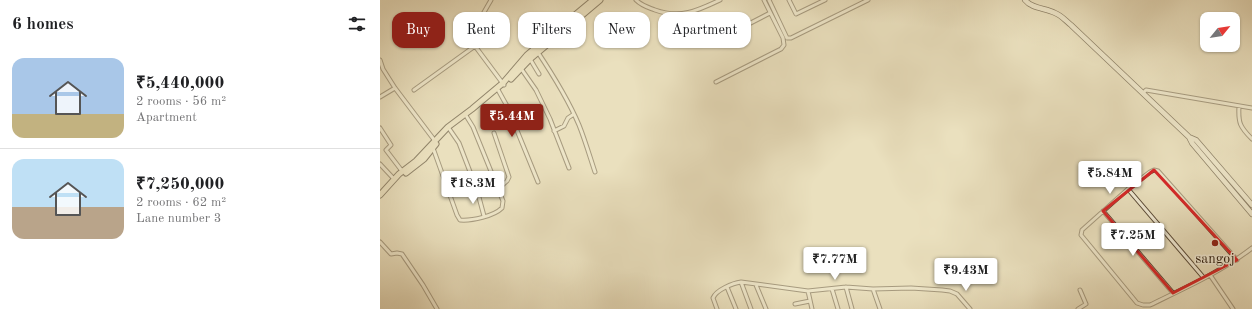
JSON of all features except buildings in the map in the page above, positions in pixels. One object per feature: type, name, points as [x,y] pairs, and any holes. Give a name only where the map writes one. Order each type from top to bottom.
[{"type":"main road","points":[[581,12],[593,0]]},
{"type":"main road","points":[[584,12],[600,0]]},
{"type":"main road","points":[[1025,0],[1034,7],[1057,13],[1143,93],[1189,137],[1192,143],[1252,214]]},
{"type":"main road","points":[[380,195],[436,142],[448,128],[498,89],[539,48]]},
{"type":"main road","points":[[520,66],[530,59],[537,50]]},
{"type":"main road","points":[[1189,137],[1196,140],[1252,205]]},
{"type":"main road","points":[[403,173],[419,164],[433,148],[436,142]]},
{"type":"street","points":[[484,12],[491,0]]},
{"type":"street","points":[[636,0],[642,6],[663,13],[675,14],[685,14],[695,11],[720,0]]},
{"type":"street","points":[[716,82],[781,49],[784,45],[783,38],[764,0]]},
{"type":"street","points":[[770,0],[787,38],[791,38],[868,0]]},
{"type":"street","points":[[789,0],[796,14],[825,0]]},
{"type":"street","points":[[751,23],[770,13]]},
{"type":"street","points":[[414,90],[472,48]]},
{"type":"street","points":[[476,48],[503,84]]},
{"type":"street","points":[[537,50],[561,88],[574,114],[595,172]]},
{"type":"street","points":[[530,59],[539,74]]},
{"type":"street","points":[[380,60],[381,70],[436,142]]},
{"type":"street","points":[[520,66],[536,90],[570,168]]},
{"type":"street","points":[[380,97],[395,88]]},
{"type":"street","points":[[498,89],[507,106],[538,182]]},
{"type":"street","points":[[1143,93],[1146,90],[1252,108]]},
{"type":"street","points":[[1239,106],[1239,123],[1243,130],[1252,139]]},
{"type":"street","points":[[554,131],[564,126],[568,118],[574,114]]},
{"type":"street","points":[[433,148],[460,220],[492,214],[502,208],[503,201],[477,137],[466,115]]},
{"type":"street","points":[[380,128],[391,145],[386,150],[403,173]]},
{"type":"street","points":[[448,128],[459,143],[477,190],[484,216]]},
{"type":"street","points":[[494,133],[509,177],[507,181],[498,189]]},
{"type":"street","points":[[380,164],[393,182]]},
{"type":"street","points":[[1237,260],[1158,171],[1154,170],[1128,189],[1082,230],[1080,235],[1137,302],[1143,305],[1150,305],[1210,275],[1237,260],[1252,248]]},
{"type":"street","points":[[1128,189],[1204,278]]},
{"type":"street","points":[[1103,211],[1173,293]]},
{"type":"street","points":[[380,242],[391,254],[402,254],[437,309]]},
{"type":"street","points":[[1210,275],[1233,309]]},
{"type":"street","points":[[741,282],[751,309]]},
{"type":"street","points":[[718,309],[713,296],[734,283],[741,282],[808,291],[846,287],[873,289],[911,288],[950,291],[957,294],[970,309]]},
{"type":"street","points":[[756,285],[766,309]]},
{"type":"street","points":[[727,287],[736,309]]},
{"type":"street","points":[[846,287],[852,309]]},
{"type":"street","points":[[832,288],[838,309]]},
{"type":"street","points":[[873,289],[880,309]]},
{"type":"street","points":[[1078,309],[1086,304],[1080,290]]},
{"type":"street","points":[[808,291],[812,309]]},
{"type":"street","points":[[795,304],[810,301]]},
{"type":"highlighted area","points":[[1154,170],[1237,260],[1173,293],[1103,211]]},
{"type":"place","name":"sangoj","points":[[1215,243]]}]
